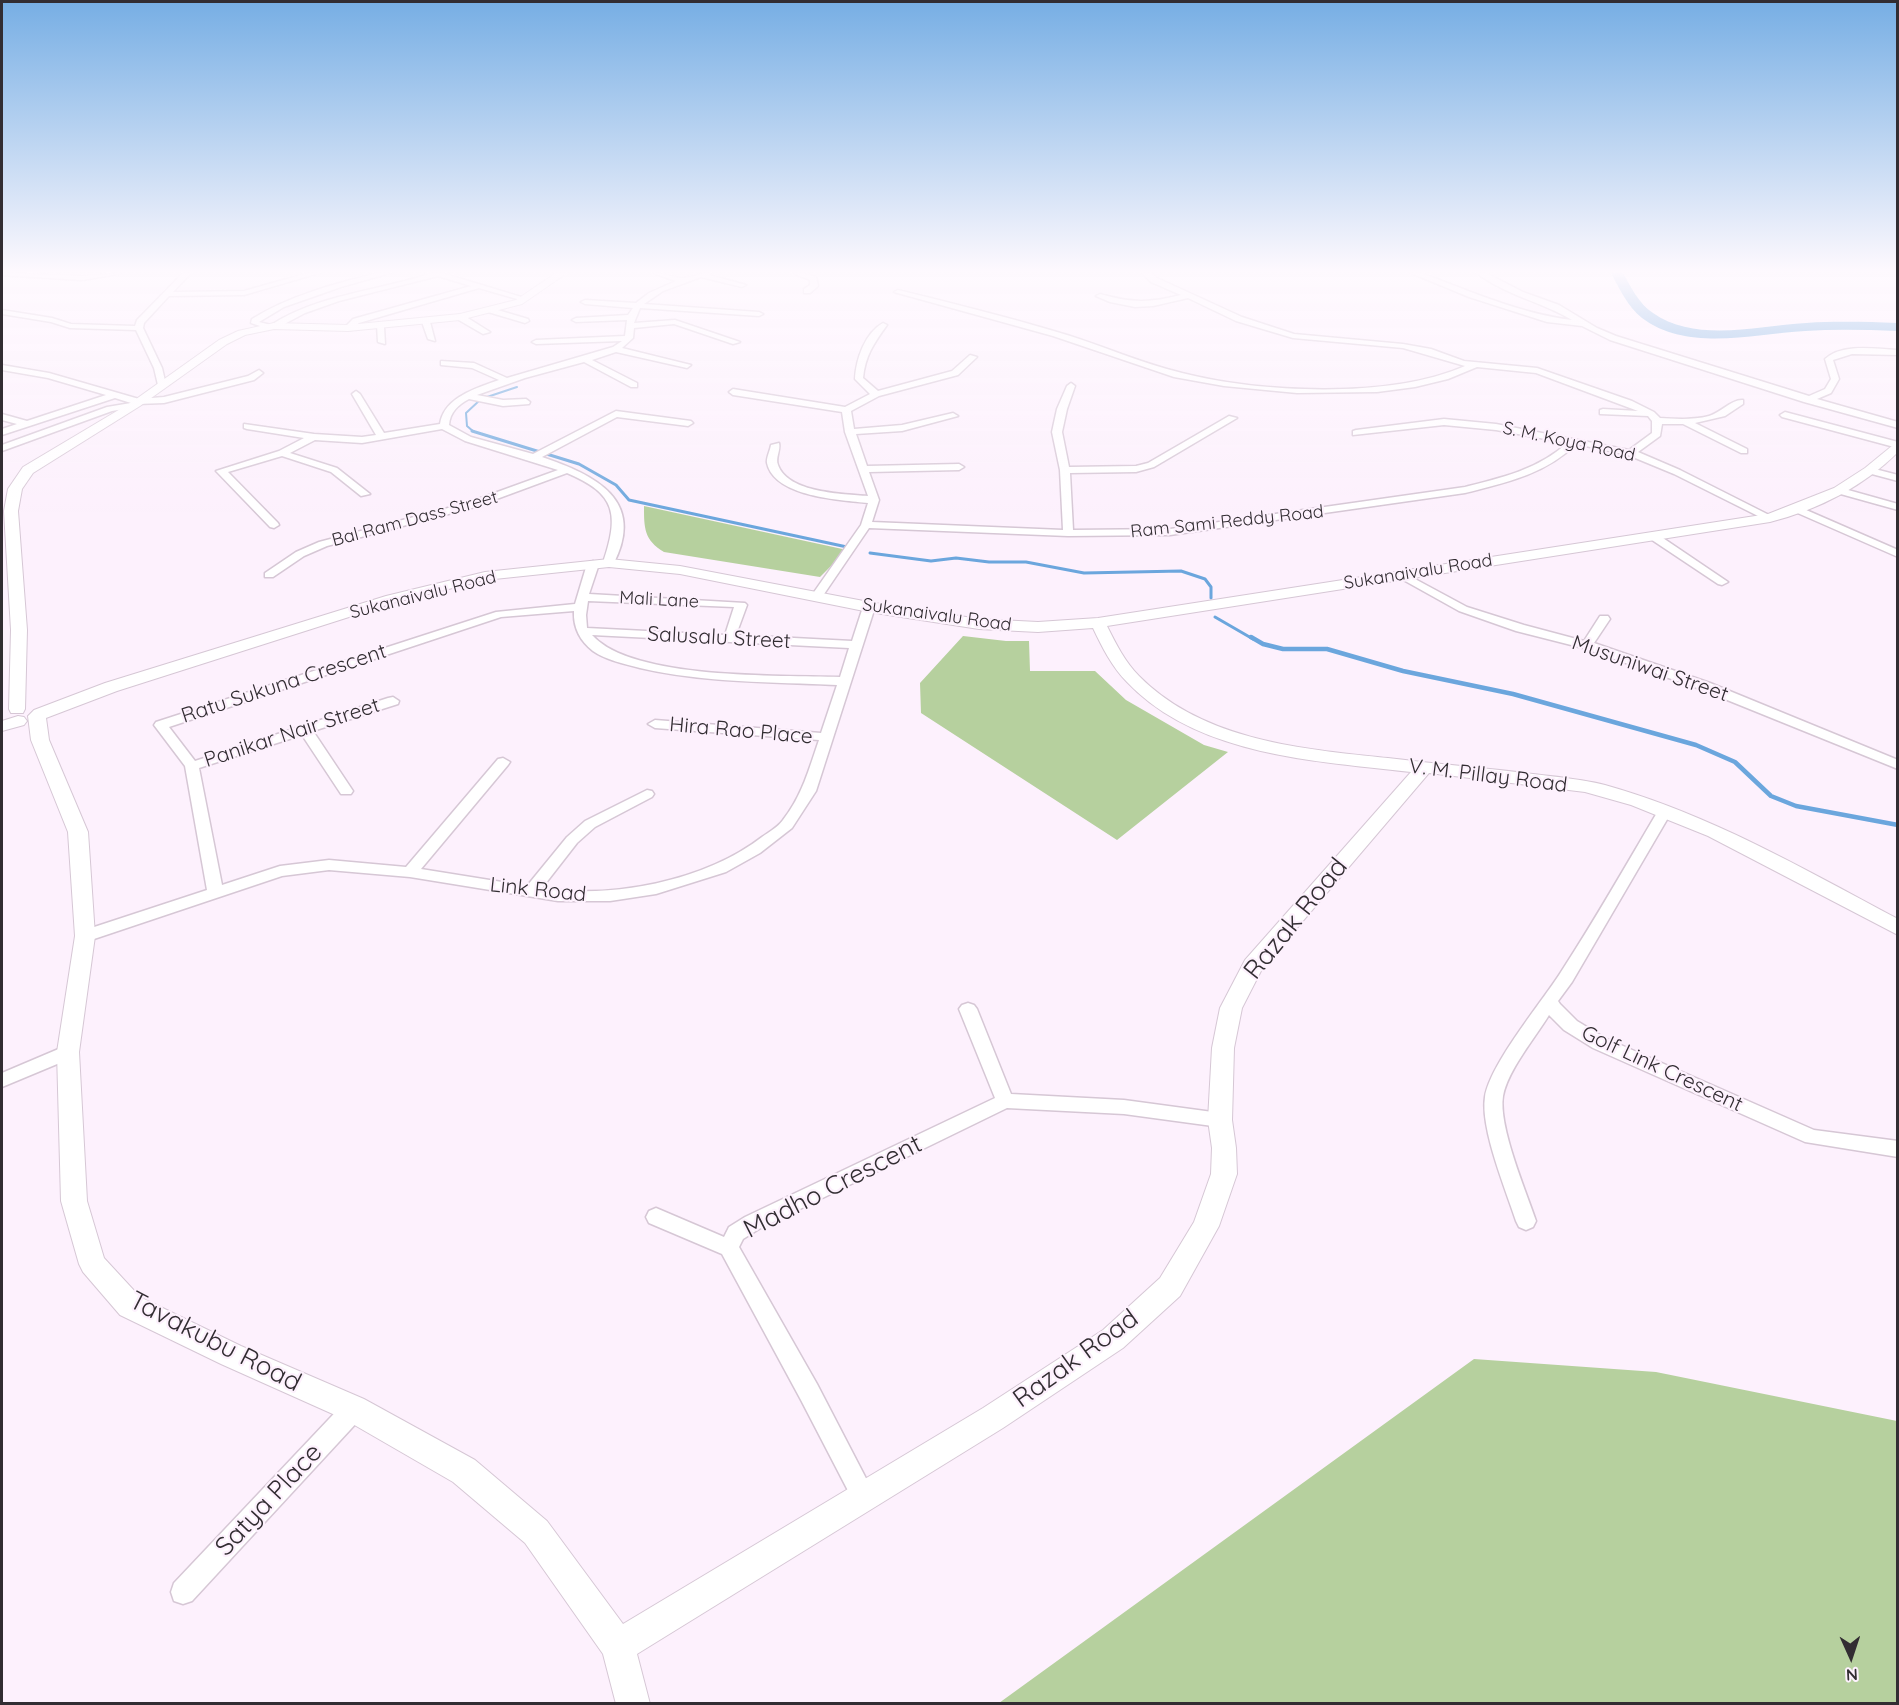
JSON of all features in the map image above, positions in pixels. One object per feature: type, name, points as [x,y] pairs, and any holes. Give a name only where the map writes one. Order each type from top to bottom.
[{"type":"main road","name":"Tavakubu Road","points":[[208,353],[136,403],[28,470],[12,493],[6,512],[19,630],[19,673],[24,717],[78,832],[85,936],[68,1052],[74,1201],[92,1264],[130,1306],[231,1355],[354,1409],[464,1471],[536,1532],[618,1646],[633,1704]]},
{"type":"main road","name":"Sukanaivalu Road","points":[[24,717],[111,687],[391,599],[485,576],[609,563],[680,570],[818,595],[870,607],[979,624],[1038,627],[1098,622],[1199,609],[1770,518],[1841,491],[1871,471],[1898,445]]},
{"type":"main road","name":"V. M. Pillay Road","points":[[1098,622],[1113,654],[1140,687],[1187,718],[1220,733],[1269,748],[1424,768],[1492,774],[1596,789],[1665,811],[1726,838],[1898,928]]},
{"type":"main road","name":"Razak Road","points":[[618,1646],[993,1418],[1113,1339],[1170,1287],[1206,1226],[1224,1174],[1224,1148],[1220,1120],[1223,1048],[1232,1008],[1253,964],[1424,768]]},
{"type":"street","points":[[152,353],[162,385]]},
{"type":"street","points":[[444,426],[451,407],[466,396],[604,353]]},
{"type":"street","points":[[631,353],[687,365]]},
{"type":"street","points":[[862,353],[859,380],[876,394]]},
{"type":"street","points":[[1114,353],[1194,379],[1218,383],[1317,390],[1363,390],[1415,384],[1474,365]]},
{"type":"street","points":[[1430,353],[1474,365],[1520,369],[1548,375],[1629,403],[1654,418],[1657,434],[1631,453]]},
{"type":"street","points":[[1662,353],[1757,381],[1807,400],[1898,425]]},
{"type":"street","points":[[1807,400],[1828,391],[1835,379],[1829,359],[1833,355],[1844,353]]},
{"type":"street","points":[[1876,353],[1898,353]]},
{"type":"street","points":[[734,392],[846,410],[876,394],[955,373],[973,357]]},
{"type":"street","points":[[584,359],[634,385]]},
{"type":"street","points":[[444,363],[474,366],[508,381]]},
{"type":"street","points":[[2,368],[49,376],[136,403]]},
{"type":"street","points":[[2,448],[110,409],[164,400],[252,378],[259,373]]},
{"type":"street","points":[[1068,533],[1065,470],[1057,432],[1062,409],[1071,386]]},
{"type":"street","points":[[356,394],[382,438]]},
{"type":"street","points":[[2,432],[115,395]]},
{"type":"street","points":[[466,396],[503,403],[526,402]]},
{"type":"street","points":[[1603,412],[1684,422],[1717,417],[1731,411],[1740,402]]},
{"type":"street","points":[[818,595],[866,525],[874,500],[850,432],[846,410]]},
{"type":"street","points":[[541,453],[615,414],[688,423]]},
{"type":"street","points":[[1785,415],[1898,445]]},
{"type":"street","points":[[850,432],[902,429],[953,416]]},
{"type":"street","points":[[2,417],[28,424]]},
{"type":"street","points":[[1065,470],[1136,469],[1151,465],[1232,418]]},
{"type":"street","name":"S. M. Koya Road","points":[[1356,432],[1444,422],[1496,427],[1574,441],[1631,453],[1677,472],[1770,518]]},
{"type":"street","points":[[1684,422],[1744,451]]},
{"type":"street","points":[[247,426],[342,440],[382,438],[444,426],[467,439],[541,453],[566,470],[588,478],[613,498],[618,512],[618,534],[609,563]]},
{"type":"street","points":[[274,525],[221,471],[282,453],[314,437]]},
{"type":"street","name":"Ram Sami Reddy Road","points":[[866,525],[1068,533],[1170,532],[1446,494],[1494,483],[1530,470],[1546,463],[1574,441]]},
{"type":"street","points":[[776,445],[773,451],[773,465],[778,475],[789,485],[809,492],[874,500]]},
{"type":"street","points":[[282,453],[334,470],[365,494]]},
{"type":"street","points":[[864,469],[959,467]]},
{"type":"street","name":"Bal Ram Dass Street","points":[[268,575],[300,554],[323,544],[471,505],[566,470]]},
{"type":"street","points":[[1871,471],[1898,478]]},
{"type":"street","points":[[1841,491],[1898,507]]},
{"type":"street","points":[[1797,509],[1898,554]]},
{"type":"street","points":[[1653,536],[1722,582]]},
{"type":"street","points":[[593,564],[582,602],[582,631],[588,640],[609,655],[645,668],[678,674],[845,681]]},
{"type":"street","name":"Musuniwai Street","points":[[1402,575],[1463,609],[1520,628],[1587,645],[1705,686],[1898,765]]},
{"type":"street","name":"Mali Lane","points":[[582,602],[741,605],[729,639]]},
{"type":"street","name":"Ratu Sukuna Crescent","points":[[216,891],[192,766],[161,725],[500,614],[582,602]]},
{"type":"street","name":"Link Road","points":[[85,936],[280,871],[329,865],[410,872],[558,896],[610,896],[656,889],[721,868],[755,850],[787,825],[809,791],[870,607]]},
{"type":"street","points":[[1587,645],[1604,619]]},
{"type":"street","name":"Salusalu Street","points":[[582,631],[856,645]]},
{"type":"street","name":"Panikar Nair Street","points":[[192,766],[393,700]]},
{"type":"street","name":"Hira Rao Place","points":[[655,724],[826,737]]},
{"type":"street","points":[[305,729],[346,791]]},
{"type":"street","points":[[410,872],[503,762]]},
{"type":"street","points":[[531,892],[572,840],[590,824],[647,794]]},
{"type":"street","points":[[1526,1221],[1495,1118],[1494,1096],[1502,1078],[1549,1001],[1566,978],[1665,811]]},
{"type":"street","name":"Golf Link Crescent","points":[[1549,1001],[1555,1014],[1568,1025],[1599,1043],[1812,1137],[1898,1149]]},
{"type":"street","points":[[968,1009],[1005,1101]]},
{"type":"street","points":[[2,1080],[68,1052]]},
{"type":"street","name":"Madho Crescent","points":[[864,1498],[809,1392],[729,1248],[736,1233],[752,1223],[1005,1101],[1124,1107],[1220,1120]]},
{"type":"street","points":[[656,1217],[729,1248]]},
{"type":"street","name":"Satya Place","points":[[183,1592],[354,1409]]},
{"type":"green space","points":[[644,506],[847,550],[820,577],[664,552],[649,538],[644,521]]},
{"type":"green space","points":[[963,636],[1029,641],[1030,671],[1095,671],[1126,700],[1204,745],[1228,752],[1117,840],[921,713],[920,683]]},
{"type":"green space","points":[[1474,1359],[1656,1372],[1897,1421],[1897,1703],[999,1703]]},
{"type":"waterway","points":[[484,398],[517,387]]},
{"type":"waterway","points":[[473,431],[467,426],[466,413],[480,400]]},
{"type":"waterway","points":[[473,431],[579,464],[616,485],[629,500],[847,547]]},
{"type":"waterway","points":[[870,553],[931,561],[956,558],[989,562],[1026,562],[1084,573],[1181,571],[1205,579],[1211,587],[1211,598]]},
{"type":"waterway","points":[[1215,617],[1253,639]]},
{"type":"waterway","points":[[1251,637],[1263,644],[1283,649],[1327,649],[1403,671],[1513,694],[1696,745],[1735,762],[1771,796],[1796,806],[1898,825]]}]
